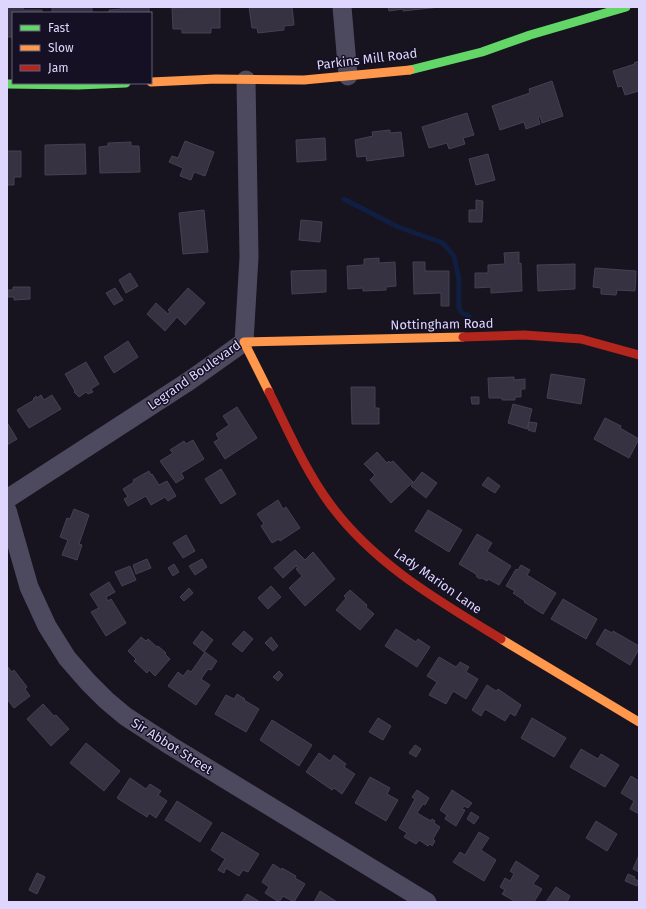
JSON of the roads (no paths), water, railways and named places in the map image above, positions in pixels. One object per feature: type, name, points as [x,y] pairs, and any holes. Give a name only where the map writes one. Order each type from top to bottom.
[{"type":"street","points":[[342,7],[348,76]]},
{"type":"street","name":"Parkins Mill Road","points":[[152,82],[216,79],[304,80],[409,70],[475,54],[530,35],[626,7]]},
{"type":"street","name":"Legrand Boulevard","points":[[7,499],[189,381],[244,342],[249,257],[246,80]]},
{"type":"street","points":[[7,84],[102,84]]},
{"type":"street","name":"Nottingham Road","points":[[244,342],[524,335],[581,339],[639,354]]},
{"type":"street","name":"Lady Marion Lane","points":[[244,342],[306,467],[330,504],[352,531],[396,571],[444,604],[639,722]]},
{"type":"street","name":"Sir Abbot Street","points":[[7,510],[29,587],[47,626],[67,658],[106,700],[125,716],[171,746],[427,902]]},
{"type":"waterway","points":[[344,199],[398,227],[443,243],[454,256],[459,280],[459,308],[462,313],[469,316]]}]
